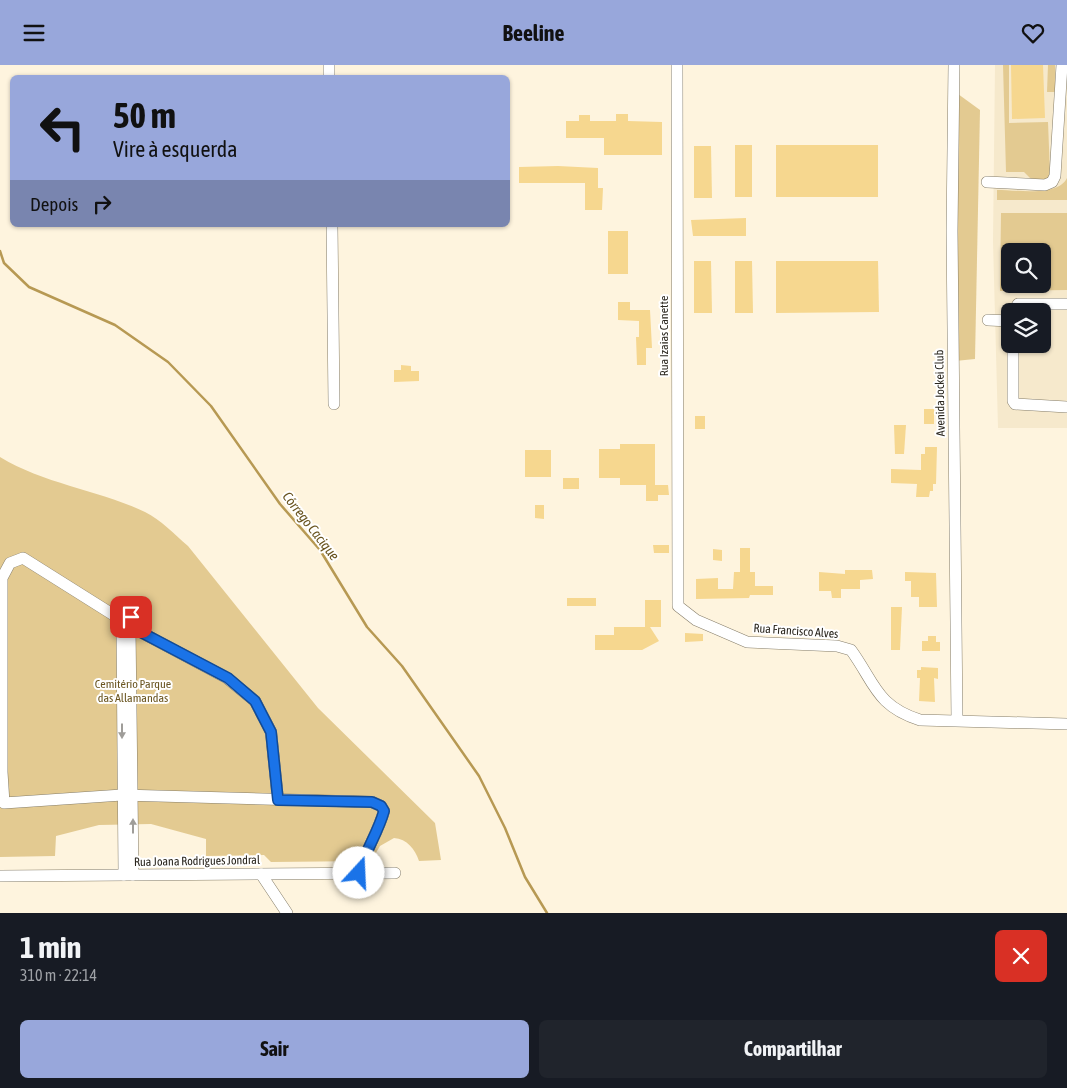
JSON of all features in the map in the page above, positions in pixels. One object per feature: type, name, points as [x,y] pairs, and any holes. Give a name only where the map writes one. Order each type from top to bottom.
[{"type":"street","name":"Rua Izaias Canette","points":[[677,65],[678,606]]},
{"type":"street","name":"Avenida Jockei Club","points":[[954,65],[952,231],[957,720]]},
{"type":"street","points":[[987,182],[1045,185],[1052,182],[1056,176],[1062,65]]},
{"type":"street","points":[[332,227],[334,404]]},
{"type":"street","points":[[1051,304],[1067,304]]},
{"type":"street","points":[[988,319],[1001,320]]},
{"type":"street","points":[[1013,353],[1013,401],[1015,404],[1067,407]]},
{"type":"street","points":[[278,800],[271,732],[255,701],[228,678],[126,626],[23,558],[10,563],[2,578],[2,772],[4,803],[128,795],[278,800],[372,802],[381,806],[384,811],[378,831],[364,856],[359,873]]},
{"type":"street","name":"Rua Francisco Alves","points":[[678,606],[696,620],[747,642],[837,646],[851,650],[872,686],[897,712],[920,720],[1067,725]]},
{"type":"street","points":[[126,626],[129,875]]},
{"type":"street","name":"Rua Joana Rodrigues Jondral","points":[[0,876],[395,873]]},
{"type":"street","points":[[262,874],[287,913]]},
{"type":"shaded area","points":[[995,65],[1067,65],[1067,428],[998,428],[993,241]]},
{"type":"green space","points":[[1003,65],[1009,65],[1009,123],[1048,122],[1050,174],[1047,180],[1032,180],[1024,172],[1006,172]]},
{"type":"green space","points":[[1048,65],[1055,65],[1055,92],[1047,92]]},
{"type":"green space","points":[[958,94],[980,110],[975,359],[955,361]]},
{"type":"green space","points":[[1067,178],[1067,200],[997,200],[997,190],[1046,190],[1062,184]]},
{"type":"green space","points":[[1001,213],[1067,213],[1067,290],[1051,290],[1051,243],[1001,243],[1000,291]]},
{"type":"green space","name":"Cemitério Parque das Allamandas","points":[[0,457],[35,474],[127,504],[145,512],[162,523],[188,546],[318,708],[435,823],[441,860],[419,861],[410,845],[403,840],[394,838],[380,846],[371,861],[271,862],[264,855],[206,856],[206,839],[151,824],[99,825],[56,836],[55,856],[0,857]]},
{"type":"building","points":[[1011,65],[1043,65],[1045,118],[1012,119]]},
{"type":"building","points":[[616,114],[628,114],[628,121],[662,122],[662,155],[604,155],[604,138],[566,138],[566,121],[579,121],[579,115],[590,115],[590,121],[616,121]]},
{"type":"building","points":[[735,145],[752,145],[752,197],[735,197]]},
{"type":"building","points":[[776,145],[878,145],[878,197],[776,197]]},
{"type":"building","points":[[694,146],[711,146],[712,198],[694,198]]},
{"type":"building","points":[[519,167],[598,168],[598,188],[603,188],[602,210],[585,210],[585,183],[519,183]]},
{"type":"building","points":[[746,218],[746,236],[693,236],[691,220]]},
{"type":"building","points":[[608,231],[628,231],[628,274],[608,274]]},
{"type":"building","points":[[694,261],[711,261],[712,313],[694,313]]},
{"type":"building","points":[[735,261],[752,261],[753,313],[735,313]]},
{"type":"building","points":[[776,261],[878,261],[879,312],[776,313]]},
{"type":"building","points":[[618,302],[630,302],[630,310],[650,310],[652,348],[646,348],[646,365],[637,365],[636,337],[639,337],[639,321],[618,320]]},
{"type":"building","points":[[401,365],[411,366],[411,371],[419,371],[419,381],[394,382],[394,370],[401,370]]},
{"type":"building","points":[[924,409],[934,409],[934,424],[924,424]]},
{"type":"building","points":[[695,416],[705,416],[705,429],[695,429]]},
{"type":"building","points":[[894,425],[906,425],[904,454],[895,454]]},
{"type":"building","points":[[620,444],[655,444],[655,485],[668,485],[669,495],[658,495],[658,501],[646,501],[646,485],[620,485],[620,478],[599,478],[599,449],[620,449]]},
{"type":"building","points":[[925,447],[937,447],[936,484],[933,484],[933,491],[930,491],[929,497],[916,497],[917,484],[891,483],[891,469],[921,470],[921,454],[925,454]]},
{"type":"building","points":[[525,450],[551,450],[551,477],[525,477]]},
{"type":"building","points":[[563,478],[579,478],[579,489],[563,489]]},
{"type":"building","points":[[535,505],[544,505],[544,519],[535,518]]},
{"type":"building","points":[[653,545],[669,545],[669,553],[654,553]]},
{"type":"building","points":[[740,548],[750,548],[750,572],[755,572],[755,586],[773,586],[773,595],[750,595],[749,598],[696,599],[696,579],[718,578],[718,589],[733,589],[734,572],[740,572]]},
{"type":"building","points":[[713,549],[722,550],[722,561],[713,560]]},
{"type":"building","points":[[845,570],[872,570],[873,579],[860,580],[860,589],[841,589],[841,598],[832,598],[831,591],[819,591],[819,572],[845,574]]},
{"type":"building","points":[[905,572],[936,573],[937,607],[919,607],[919,597],[911,597],[911,581],[905,581]]},
{"type":"building","points":[[567,598],[596,598],[596,606],[567,606]]},
{"type":"building","points":[[645,600],[661,600],[661,627],[650,627],[659,641],[642,650],[595,650],[595,635],[614,635],[614,627],[645,627]]},
{"type":"building","points":[[891,607],[902,607],[900,650],[891,650]]},
{"type":"building","points":[[685,633],[703,634],[703,641],[685,642]]},
{"type":"building","points":[[928,636],[936,636],[936,642],[940,642],[940,651],[922,651],[922,641],[928,641]]},
{"type":"building","points":[[921,667],[938,668],[938,679],[934,678],[935,702],[919,701],[920,678],[917,678],[917,670],[921,670]]},
{"type":"waterway","name":"Córrego Cacique","points":[[0,251],[4,263],[29,287],[115,325],[168,362],[211,406],[280,504],[320,550],[367,627],[402,666],[479,776],[505,828],[525,877],[547,913]]},
{"type":"route","points":[[131,617],[134,622],[133,628],[228,678],[255,701],[271,732],[278,800],[372,802],[381,806],[384,811],[378,831],[364,856],[359,873]]}]
